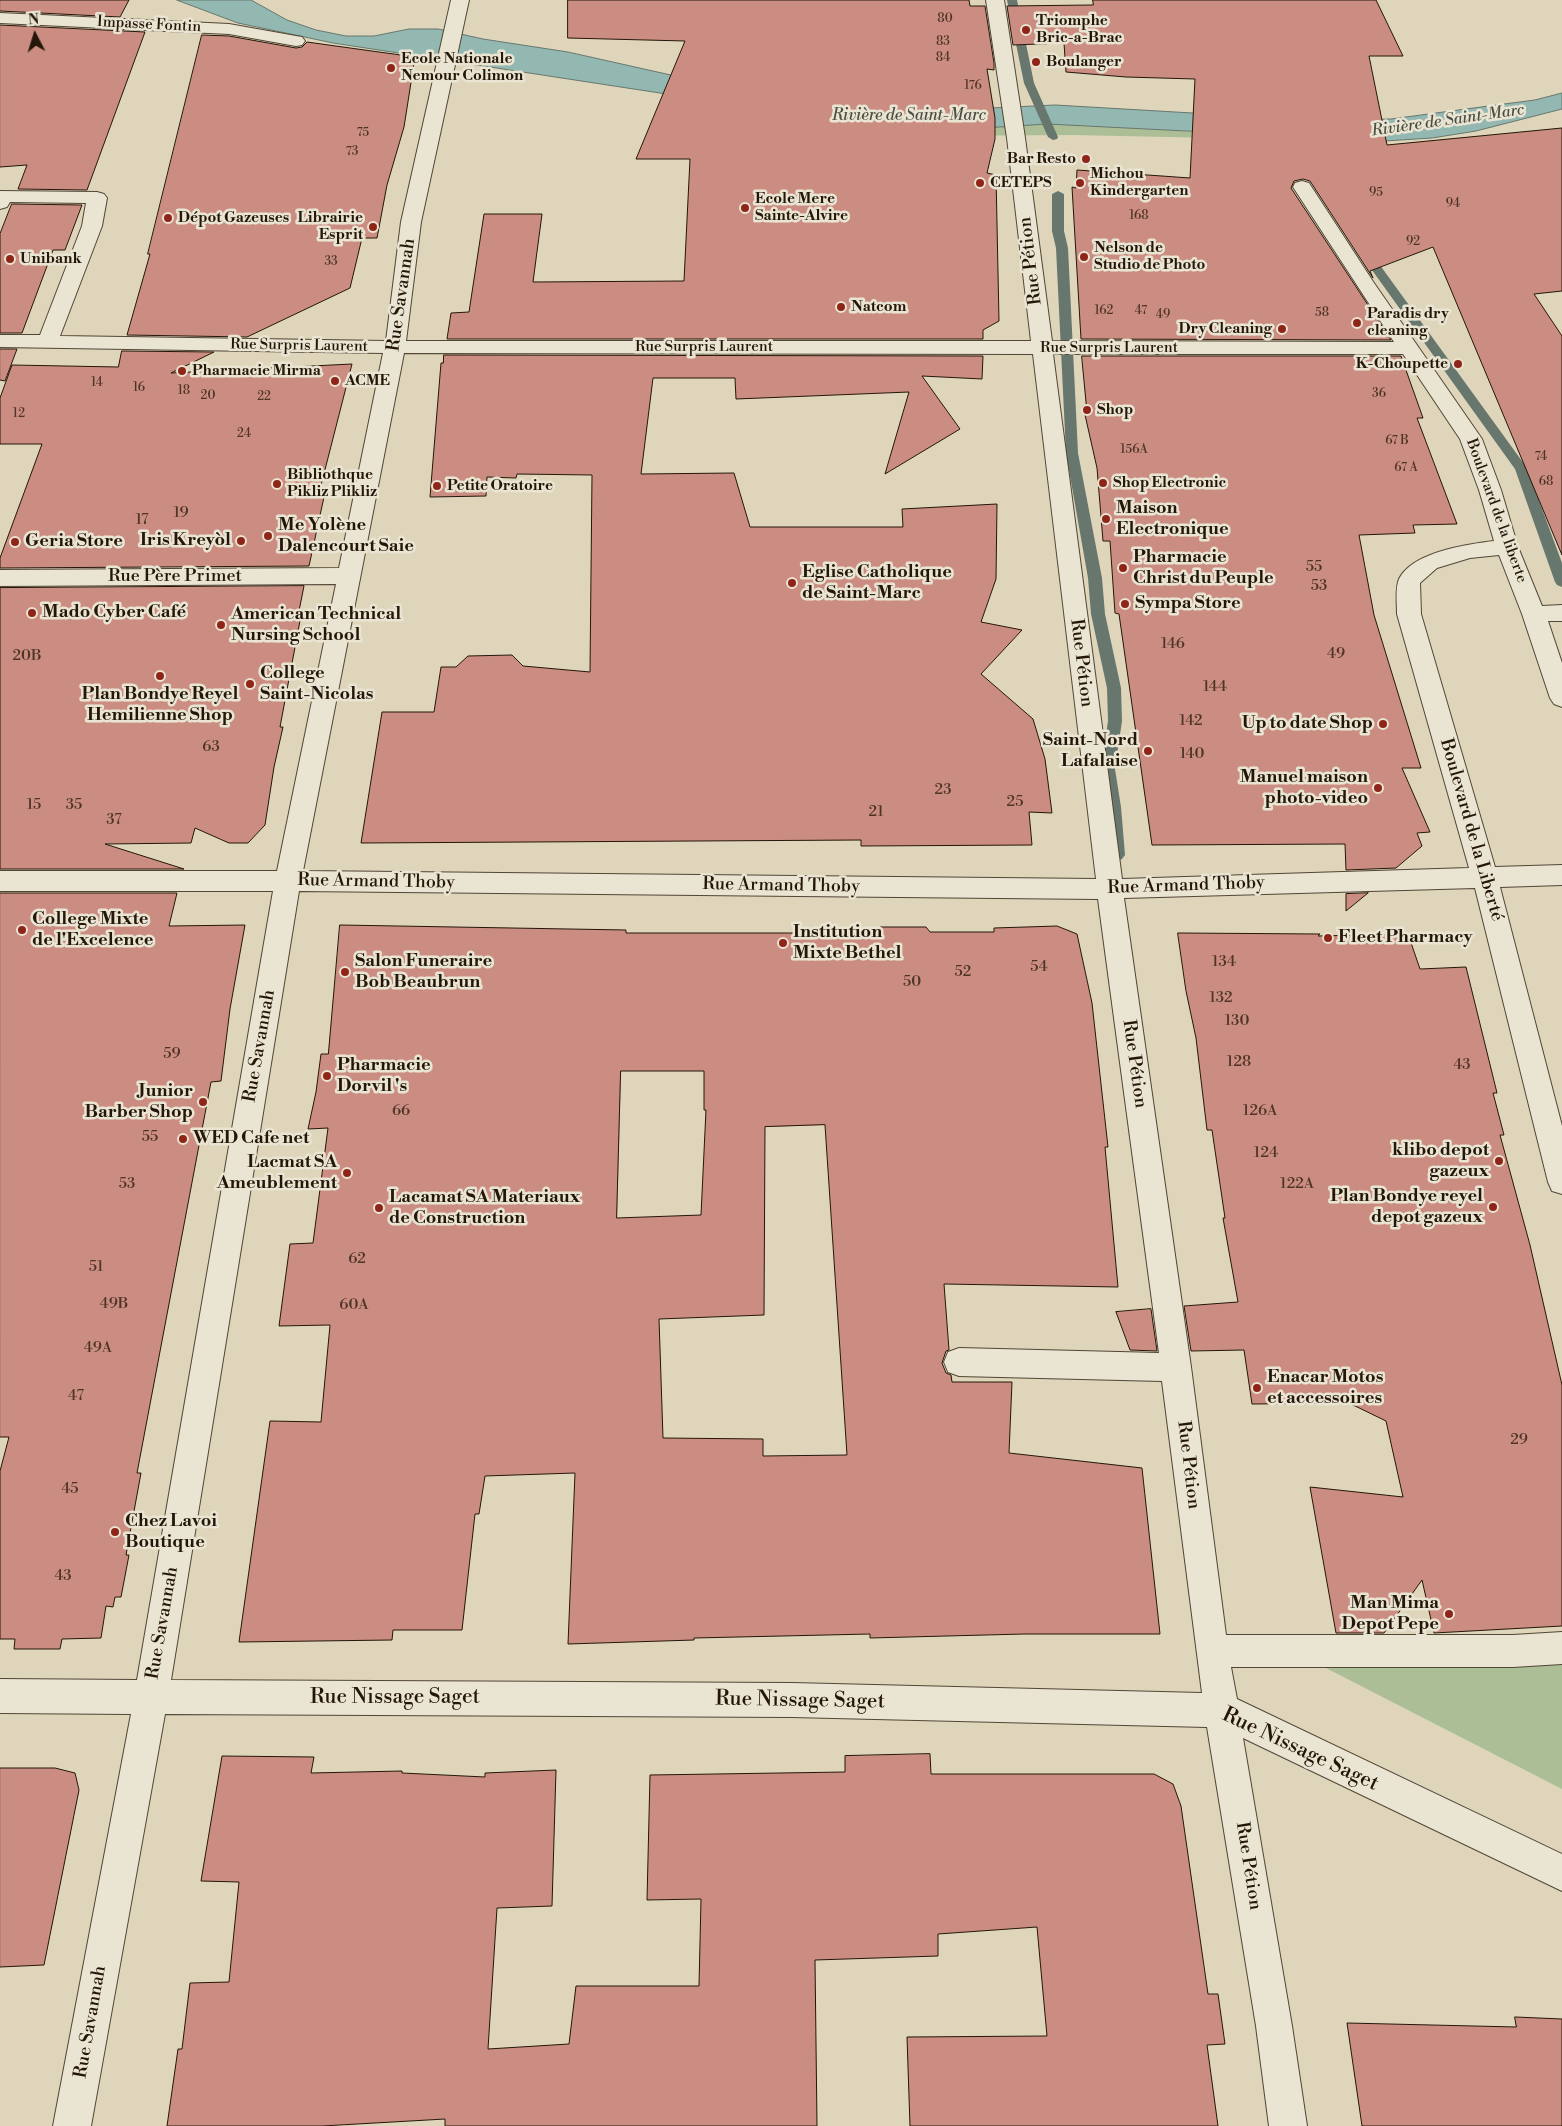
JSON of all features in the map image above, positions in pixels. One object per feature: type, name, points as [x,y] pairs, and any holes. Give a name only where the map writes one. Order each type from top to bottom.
[{"type":"street","name":"Rue Savannah","points":[[72,2126],[150,1697],[288,881],[396,347],[411,222],[460,0]]},
{"type":"street","name":"Rue Pétion","points":[[995,0],[1016,138],[1057,348],[1110,889],[1176,1367],[1212,1651],[1274,2026],[1288,2126]]},
{"type":"street","name":"Impasse Fontin","points":[[0,18],[230,29],[296,41]]},
{"type":"street","name":"Boulevard de la liberte","points":[[1302,187],[1364,283],[1471,439],[1490,490],[1507,547],[1534,614]]},
{"type":"street","points":[[0,203],[3,196],[97,198],[92,226],[48,341]]},
{"type":"street","name":"Rue Surpris Laurent","points":[[0,342],[48,341],[396,347],[1409,348]]},
{"type":"street","name":"Boulevard de la Liberté","points":[[1507,547],[1469,551],[1430,562],[1410,581],[1409,614],[1485,878],[1562,1182]]},
{"type":"street","name":"Rue Père Primet","points":[[0,578],[350,576]]},
{"type":"street","points":[[1562,613],[1534,614],[1562,698]]},
{"type":"street","name":"Rue Armand Thoby","points":[[0,881],[288,881],[1110,889],[1562,875]]},
{"type":"street","points":[[959,1362],[1176,1367]]},
{"type":"street","points":[[1212,1651],[1513,1651],[1562,1648]]},
{"type":"street","name":"Rue Nissage Saget","points":[[0,1696],[792,1700],[1223,1710],[1562,1873]]},
{"type":"green space","points":[[723,106],[1312,140],[1073,135],[910,136]]},
{"type":"green space","points":[[1562,1664],[1562,1789],[1324,1667]]},
{"type":"water","name":"Rivière de Saint-Marc","points":[[177,0],[251,0],[287,20],[316,30],[346,36],[374,36],[409,29],[438,29],[483,39],[568,52],[702,82],[991,108],[1055,105],[1244,116],[1352,120],[1391,119],[1535,100],[1562,93],[1562,109],[1476,131],[1432,138],[1385,141],[1047,124],[983,128],[673,95],[333,43],[238,23]]},
{"type":"building","points":[[0,0],[129,0],[120,17],[0,11]]},
{"type":"building","points":[[568,0],[969,0],[970,6],[985,6],[994,63],[994,70],[987,69],[995,118],[995,139],[987,173],[996,175],[999,321],[983,330],[983,339],[447,339],[451,313],[469,312],[484,214],[542,214],[533,282],[684,281],[690,159],[636,159],[685,41],[568,38]]},
{"type":"building","points":[[1093,0],[1376,0],[1403,56],[1369,56],[1387,145],[1562,128],[1562,291],[1534,294],[1562,336],[1562,555],[1433,247],[1370,271],[1373,278],[1310,181],[1303,179],[1294,181],[1291,188],[1391,340],[1081,339],[1072,187],[1076,188],[1077,170],[1190,178],[1195,79],[1126,77],[1066,72],[1064,43],[1013,45],[1007,6],[1093,5]]},
{"type":"building","points":[[0,25],[145,32],[87,190],[18,189],[27,165],[0,167]]},
{"type":"building","points":[[202,35],[229,36],[296,48],[302,47],[307,42],[415,57],[404,127],[387,185],[377,238],[362,238],[350,288],[247,337],[127,335],[150,254],[148,254]]},
{"type":"building","points":[[12,204],[82,205],[65,250],[53,250],[22,333],[0,333],[0,234]]},
{"type":"building","points":[[0,349],[17,349],[5,381],[0,380]]},
{"type":"building","points":[[122,351],[214,352],[171,373],[352,364],[318,497],[324,497],[309,566],[0,568],[0,558],[42,444],[0,444],[0,398],[12,365],[118,367]]},
{"type":"building","points":[[444,355],[983,356],[982,379],[922,376],[960,429],[885,474],[909,392],[736,399],[735,378],[653,378],[641,474],[734,473],[750,527],[903,527],[902,509],[997,504],[996,579],[981,622],[1022,630],[981,674],[1033,719],[1045,759],[1052,813],[1029,812],[1032,845],[861,846],[861,840],[361,843],[382,712],[434,712],[441,667],[456,667],[468,656],[512,655],[523,666],[590,672],[592,475],[517,474],[516,478],[487,477],[486,496],[430,497],[441,363],[443,363]]},
{"type":"building","points":[[1082,356],[1401,356],[1423,418],[1417,418],[1457,524],[1413,525],[1415,533],[1359,535],[1374,615],[1421,768],[1402,768],[1430,832],[1417,833],[1422,846],[1396,868],[1346,870],[1345,844],[1152,845],[1119,614],[1115,613],[1110,541],[1103,541],[1097,468],[1083,406],[1086,406]]},
{"type":"building","points":[[304,586],[299,611],[302,610],[280,727],[283,727],[274,767],[265,825],[248,843],[229,843],[195,828],[191,843],[105,844],[184,869],[0,869],[0,588]]},
{"type":"building","points":[[0,893],[177,893],[169,926],[245,925],[230,1009],[221,1081],[211,1082],[137,1473],[141,1473],[126,1555],[129,1555],[121,1597],[115,1597],[113,1607],[106,1606],[101,1638],[62,1639],[60,1649],[14,1649],[15,1639],[0,1639],[0,1471],[9,1437],[0,1437]]},
{"type":"building","points":[[1368,893],[1346,911],[1346,894]]},
{"type":"building","points":[[340,925],[626,930],[626,933],[880,933],[880,927],[926,927],[930,932],[994,932],[994,928],[1057,926],[1077,934],[1092,1003],[1108,1147],[1105,1147],[1118,1287],[944,1284],[949,1350],[946,1351],[942,1363],[946,1373],[951,1375],[952,1382],[1012,1382],[1009,1453],[1142,1468],[1160,1634],[1024,1634],[870,1638],[870,1634],[694,1638],[694,1640],[568,1644],[575,1473],[485,1476],[479,1514],[475,1514],[462,1630],[393,1630],[392,1640],[239,1642],[270,1421],[321,1422],[330,1325],[279,1326],[290,1244],[313,1243],[328,1128],[308,1129],[316,1092],[321,1054],[328,1054]],"holes":[[[621,1071],[704,1071],[704,1110],[706,1110],[701,1215],[617,1218]],[[825,1125],[847,1455],[763,1456],[763,1439],[663,1438],[659,1319],[764,1315],[765,1127]]]},
{"type":"building","points":[[1178,933],[1320,934],[1318,936],[1408,934],[1420,969],[1466,967],[1497,1093],[1493,1093],[1504,1135],[1500,1135],[1530,1245],[1562,1385],[1562,1626],[1434,1633],[1422,1580],[1384,1633],[1336,1633],[1310,1487],[1403,1497],[1386,1421],[1349,1403],[1252,1404],[1244,1350],[1191,1351],[1184,1306],[1238,1302],[1223,1218],[1225,1218],[1212,1130],[1207,1130],[1196,1038],[1186,991]]},
{"type":"building","points":[[1151,1309],[1157,1351],[1130,1350],[1116,1312]]},
{"type":"building","points":[[930,1754],[931,1774],[1154,1774],[1173,1784],[1181,1806],[1208,1994],[1218,1994],[1225,2044],[1207,2045],[1218,2126],[910,2126],[907,2037],[1047,2036],[1037,1927],[938,1934],[938,1956],[815,1960],[817,2126],[445,2126],[445,2119],[322,2126],[167,2126],[178,2049],[182,2049],[190,1983],[229,1982],[239,1882],[201,1881],[222,1756],[314,1757],[311,1773],[402,1771],[402,1773],[485,1777],[485,1773],[556,1770],[552,1906],[497,1908],[488,2049],[569,2044],[576,1986],[699,1986],[701,1899],[647,1900],[650,1775],[845,1772],[845,1756]]},
{"type":"building","points":[[0,1768],[55,1768],[75,1773],[79,1790],[44,1965],[0,1967]]},
{"type":"building","points":[[1515,2017],[1562,2019],[1562,2126],[1362,2126],[1347,2023],[1516,2027]]},
{"type":"waterway","points":[[1012,0],[1029,83],[1053,137]]},
{"type":"waterway","points":[[1058,194],[1058,231],[1062,248],[1072,453],[1095,578],[1098,614],[1114,688],[1115,721],[1108,769],[1114,807],[1117,855]]},
{"type":"waterway","points":[[1365,252],[1521,468],[1562,582]]},
{"type":"place","name":"Triomphe Bric-a-Brac","points":[[1026,30]]},
{"type":"place","name":"Boulanger","points":[[1036,62]]},
{"type":"place","name":"Ecole Nationale Nemour Colimon","points":[[391,68]]},
{"type":"place","name":"Bar Resto","points":[[1086,159]]},
{"type":"place","name":"CETEPS","points":[[980,183]]},
{"type":"place","name":"Michou Kindergarten","points":[[1080,183]]},
{"type":"place","name":"Ecole Mere Sainte-Alvire","points":[[745,208]]},
{"type":"place","name":"Dépot Gazeuses","points":[[168,218]]},
{"type":"place","name":"Librairie Esprit","points":[[373,227]]},
{"type":"place","name":"Nelson de Studio de Photo","points":[[1084,257]]},
{"type":"place","name":"Unibank","points":[[10,259]]},
{"type":"place","name":"Natcom","points":[[841,307]]},
{"type":"place","name":"Paradis dry cleaning","points":[[1357,323]]},
{"type":"place","name":"Dry Cleaning","points":[[1282,329]]},
{"type":"place","name":"K-Choupette","points":[[1458,364]]},
{"type":"place","name":"Pharmacie Mirma","points":[[182,371]]},
{"type":"place","name":"ACME","points":[[335,381]]},
{"type":"place","name":"Shop","points":[[1087,410]]},
{"type":"place","name":"Shop Electronic","points":[[1103,483]]},
{"type":"place","name":"Bibliothque Pikliz Plikliz","points":[[277,484]]},
{"type":"place","name":"Petite Oratoire","points":[[437,486]]},
{"type":"place","name":"Maison Electronique","points":[[1106,519]]},
{"type":"place","name":"Me Yolène Dalencourt Saie","points":[[268,536]]},
{"type":"place","name":"Iris Kreyòl","points":[[241,541]]},
{"type":"place","name":"Geria Store","points":[[15,542]]},
{"type":"place","name":"Pharmacie Christ du Peuple","points":[[1123,568]]},
{"type":"place","name":"Eglise Catholique de Saint-Marc","points":[[792,583]]},
{"type":"place","name":"Sympa Store","points":[[1125,604]]},
{"type":"place","name":"Mado Cyber Café","points":[[32,613]]},
{"type":"place","name":"American Technical Nursing School","points":[[221,625]]},
{"type":"place","name":"Plan Bondye Reyel Hemilienne Shop","points":[[160,676]]},
{"type":"place","name":"College Saint-Nicolas","points":[[250,684]]},
{"type":"place","name":"Up to date Shop","points":[[1383,724]]},
{"type":"place","name":"Saint-Nord Lafalaise","points":[[1148,751]]},
{"type":"place","name":"Manuel maison photo-video","points":[[1378,788]]},
{"type":"place","name":"College Mixte de l'Excelence","points":[[22,930]]},
{"type":"place","name":"Fleet Pharmacy","points":[[1328,938]]},
{"type":"place","name":"Institution Mixte Bethel","points":[[783,943]]},
{"type":"place","name":"Salon Funeraire Bob Beaubrun","points":[[345,972]]},
{"type":"place","name":"Pharmacie Dorvil 's","points":[[327,1076]]},
{"type":"place","name":"Junior Barber Shop","points":[[203,1102]]},
{"type":"place","name":"WED Cafe net","points":[[183,1139]]},
{"type":"place","name":"klibo depot gazeux","points":[[1499,1161]]},
{"type":"place","name":"Lacmat SA Ameublement","points":[[347,1173]]},
{"type":"place","name":"Plan Bondye reyel depot gazeux","points":[[1493,1207]]},
{"type":"place","name":"Lacamat SA Materiaux de Construction","points":[[379,1208]]},
{"type":"place","name":"Enacar Motos et accessoires","points":[[1257,1388]]},
{"type":"place","name":"Chez Lavoi Boutique","points":[[115,1532]]},
{"type":"place","name":"Man Mima Depot Pepe","points":[[1449,1614]]}]
